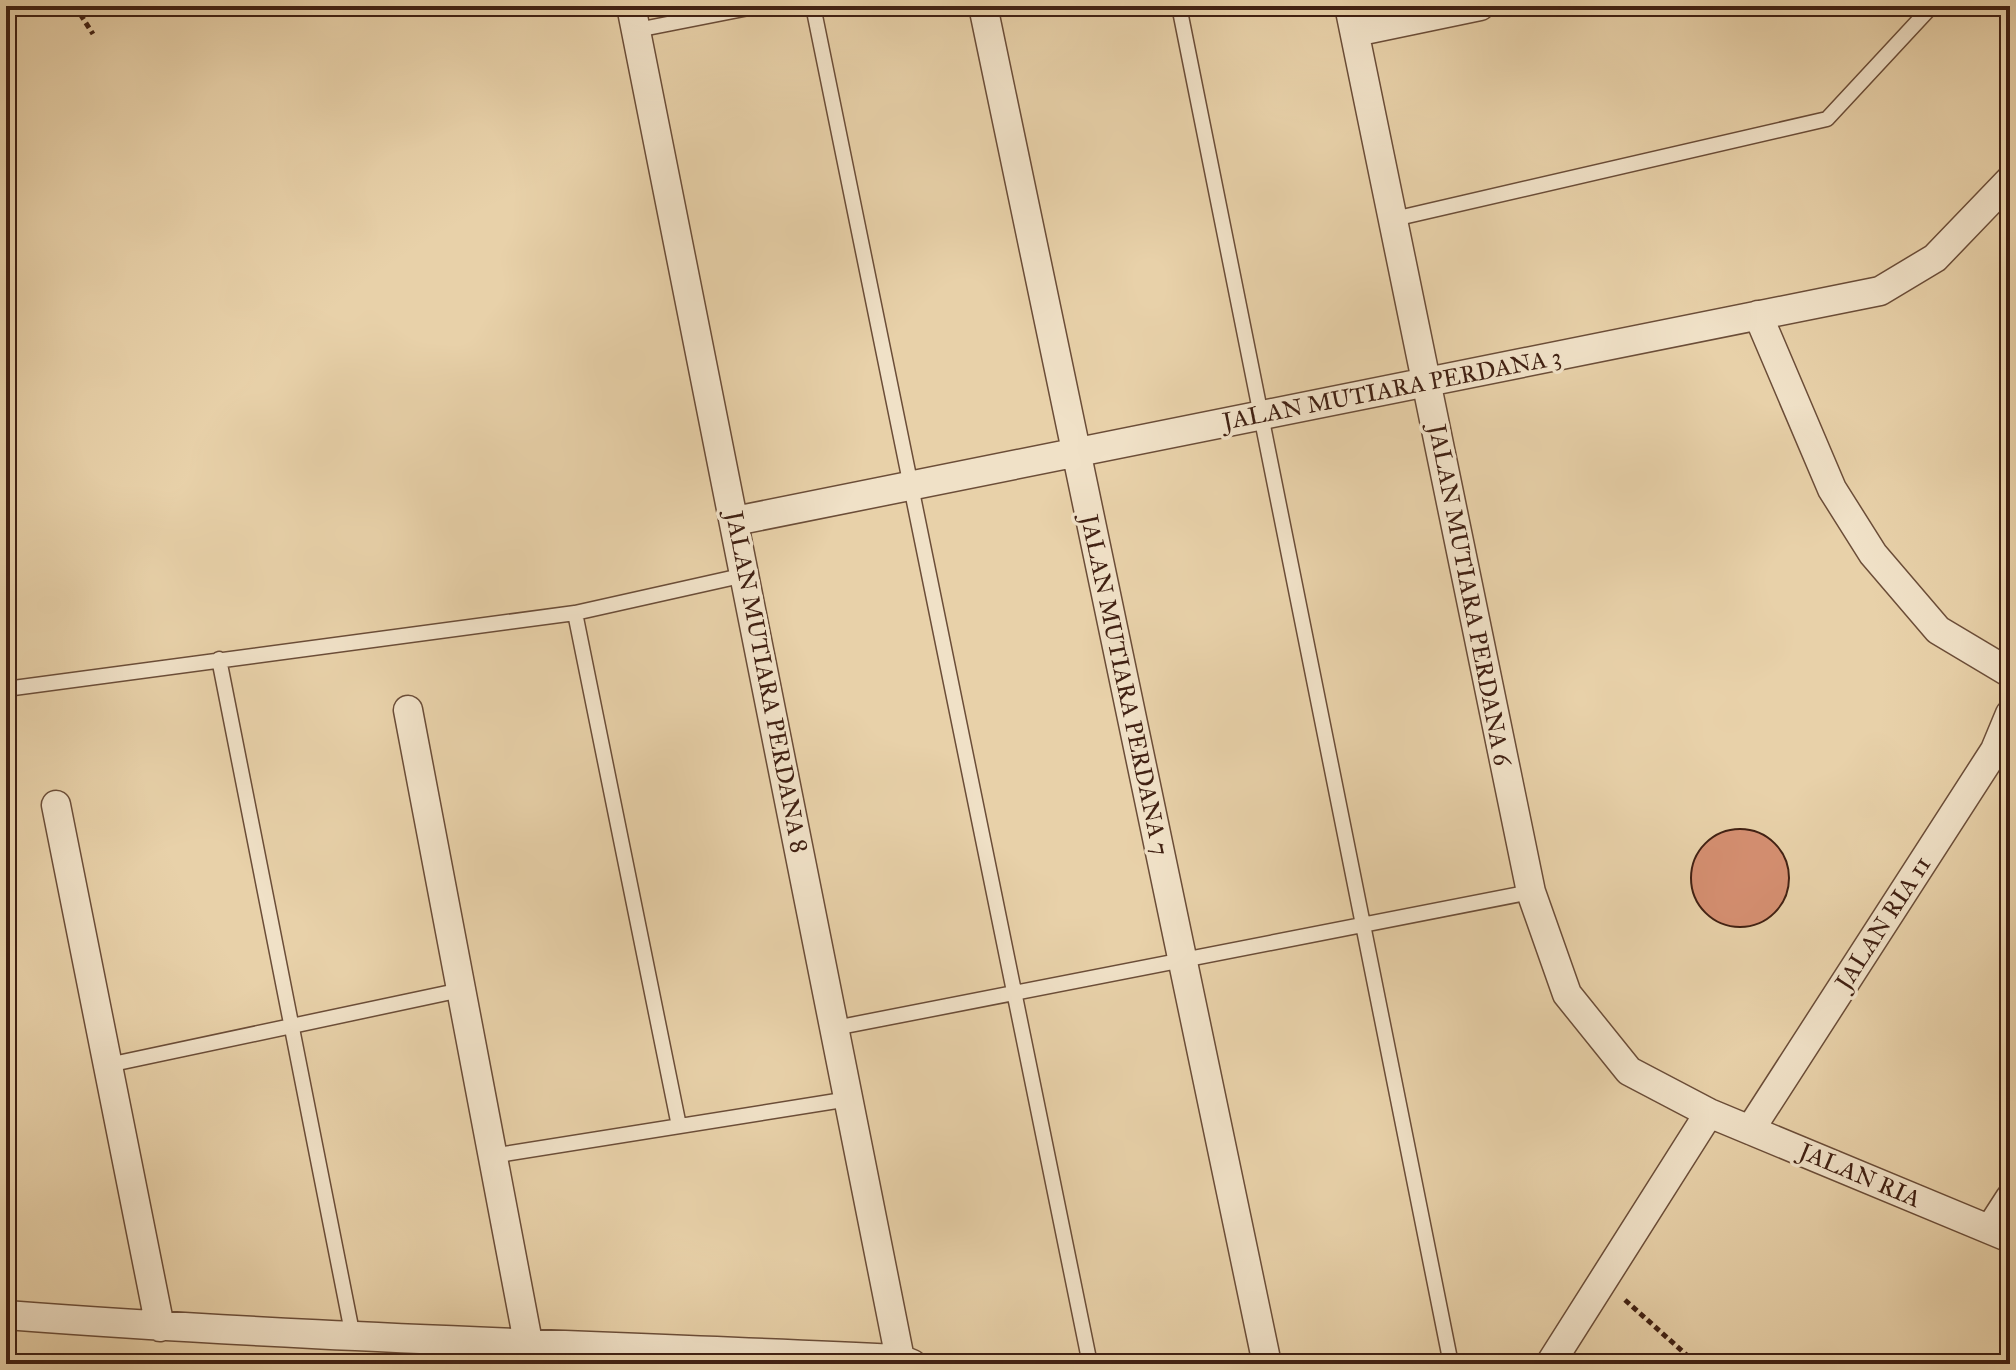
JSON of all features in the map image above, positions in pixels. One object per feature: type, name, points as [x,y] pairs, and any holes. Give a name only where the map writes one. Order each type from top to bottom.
[{"type":"street","name":"JALAN MUTIARA PERDANA 7","points":[[983,6],[1267,1364]]},
{"type":"street","points":[[1352,19],[1480,6]]},
{"type":"street","name":"JALAN MUTIARA PERDANA 8","points":[[634,18],[849,1099],[906,1361]]},
{"type":"street","name":"JALAN MUTIARA PERDANA 6","points":[[1352,19],[1531,892],[1567,994],[1629,1071],[1709,1113]]},
{"type":"street","name":"JALAN MUTIARA PERDANA 3","points":[[735,521],[1880,291],[1935,258],[2010,180]]},
{"type":"street","points":[[1758,315],[1832,489],[1873,554],[1938,630],[2010,673]]},
{"type":"street","points":[[408,710],[528,1342]]},
{"type":"street","name":"JALAN RIA 11","points":[[1750,1130],[1995,750],[2010,714]]},
{"type":"street","points":[[56,805],[160,1327]]},
{"type":"street","points":[[1550,1364],[1709,1113]]},
{"type":"street","name":"JALAN RIA","points":[[1709,1113],[2000,1233]]},
{"type":"street","points":[[2000,1233],[2010,1198]]},
{"type":"street","points":[[6,1315],[353,1337],[528,1342],[906,1361]]},
{"type":"lane","points":[[634,18],[759,6]]},
{"type":"lane","points":[[813,6],[1090,1364]]},
{"type":"lane","points":[[1179,6],[1451,1364]]},
{"type":"lane","points":[[1394,219],[1827,119],[1932,6]]},
{"type":"lane","points":[[6,689],[575,613],[745,575]]},
{"type":"lane","points":[[575,613],[679,1126]]},
{"type":"lane","points":[[219,659],[353,1337]]},
{"type":"lane","points":[[835,1028],[1531,892]]},
{"type":"lane","points":[[108,1065],[461,990]]},
{"type":"lane","points":[[492,1156],[849,1099]]},
{"type":"path","points":[[75,6],[93,34]]},
{"type":"path","points":[[1603,1280],[1700,1364]]},
{"type":"building","points":[[1740,829],[1759,832],[1775,843],[1786,859],[1789,878],[1786,897],[1775,913],[1759,924],[1740,927],[1721,924],[1705,913],[1694,897],[1691,878],[1694,859],[1705,843],[1721,832]]}]
